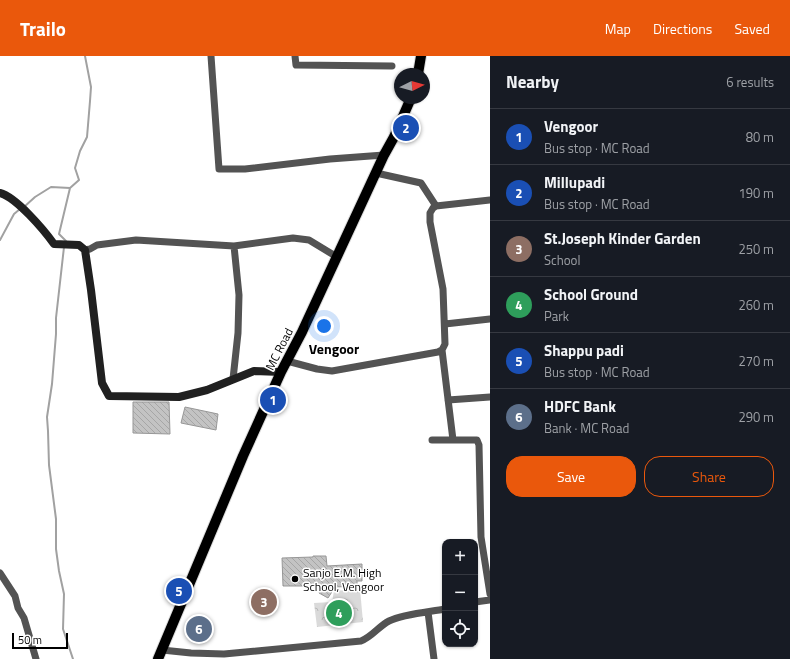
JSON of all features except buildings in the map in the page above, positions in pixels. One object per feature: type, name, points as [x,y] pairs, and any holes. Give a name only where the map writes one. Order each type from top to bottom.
[{"type":"main road","points":[[419,68],[421,56]]},
{"type":"main road","name":"MC Road","points":[[160,654],[243,456],[281,372],[337,257],[384,155],[394,137],[408,104]]},
{"type":"street","points":[[211,56],[219,169],[244,169],[330,159],[384,155]]},
{"type":"street","points":[[295,56],[296,66],[392,66]]},
{"type":"street","points":[[376,173],[420,183],[436,206]]},
{"type":"street","points":[[0,193],[8,195],[48,235],[54,244],[78,245],[85,250],[102,383],[109,396],[179,397],[207,390],[254,371],[281,372]]},
{"type":"street","points":[[453,440],[442,350],[445,344],[443,289],[430,222],[430,213],[436,206],[490,200]]},
{"type":"street","points":[[85,250],[97,245],[136,240],[234,246],[293,238],[309,240],[337,257]]},
{"type":"street","points":[[234,246],[239,295],[238,333],[234,379]]},
{"type":"street","points":[[445,324],[490,319]]},
{"type":"street","points":[[287,361],[317,369],[332,371],[438,352],[442,350]]},
{"type":"street","points":[[448,400],[490,397]]},
{"type":"street","points":[[432,440],[477,440],[479,445],[481,537],[490,594]]},
{"type":"street","points":[[0,573],[15,596],[18,608],[24,618],[36,659]]},
{"type":"street","points":[[478,602],[490,600]]},
{"type":"street","points":[[160,654],[224,654],[361,641],[366,639],[388,622],[442,609]]},
{"type":"street","points":[[428,612],[434,659]]},
{"type":"green space","points":[[360,589],[363,622],[317,627],[314,603],[332,602],[334,591]]},
{"type":"waterway","points":[[24,207],[35,197],[51,187],[70,188],[79,180],[75,168],[80,151],[87,137],[91,87],[85,56]]},
{"type":"waterway","points":[[65,243],[66,241],[59,234],[70,188]]},
{"type":"waterway","points":[[0,240],[14,214],[20,209]]},
{"type":"waterway","points":[[64,247],[56,318],[52,384],[47,417],[49,465],[56,519],[56,549],[64,594],[63,629],[73,659]]},
{"type":"place","name":"Millupadi","points":[[406,128]]},
{"type":"place","name":"Vengoor","points":[[273,400]]},
{"type":"place","name":"Sanjo E.M. High School, Vengoor","points":[[295,579]]},
{"type":"place","name":"Shappu padi","points":[[179,591]]},
{"type":"place","name":"St.Joseph Kinder Garden","points":[[264,602]]},
{"type":"place","name":"School Ground","points":[[339,613]]},
{"type":"place","name":"HDFC Bank","points":[[199,629]]},
{"type":"district","name":"Vengoor","points":[[334,348]]}]
